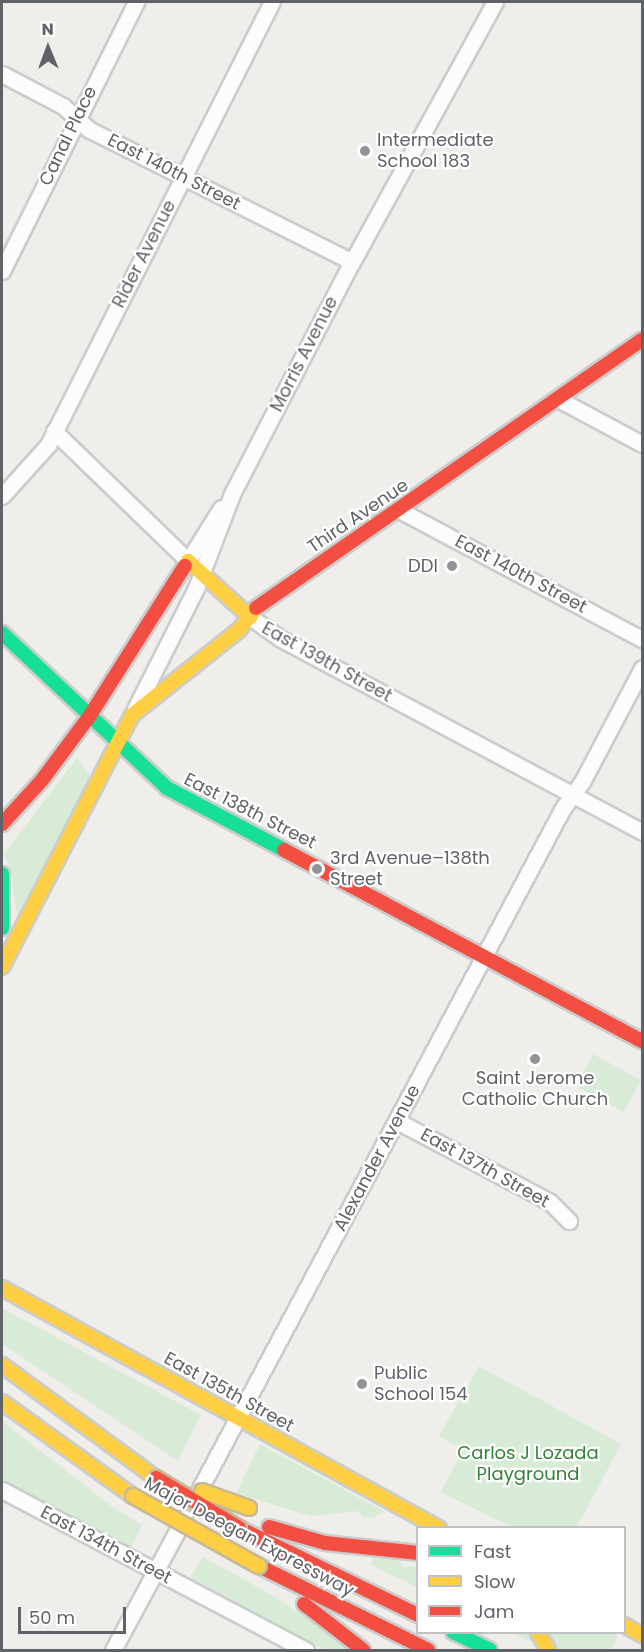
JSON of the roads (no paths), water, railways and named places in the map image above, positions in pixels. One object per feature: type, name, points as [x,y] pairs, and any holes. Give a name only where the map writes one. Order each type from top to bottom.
[{"type":"main road","name":"Third Avenue","points":[[2,967],[132,715],[239,630],[260,603],[399,510],[642,340]]},
{"type":"main road","name":"East 139th Street","points":[[188,561],[250,617]]},
{"type":"main road","points":[[2,824],[42,780],[89,717],[188,561]]},
{"type":"main road","name":"East 138th Street","points":[[2,633],[117,745],[180,796],[642,1041]]},
{"type":"main road","points":[[2,874],[2,928]]},
{"type":"main road","name":"East 135th Street","points":[[2,1288],[437,1526]]},
{"type":"main road","name":"Major Deegan Expressway","points":[[2,1365],[124,1455],[157,1475],[244,1517],[416,1614]]},
{"type":"main road","name":"Major Deegan Expressway","points":[[2,1402],[133,1496],[259,1566],[428,1650]]},
{"type":"main road","points":[[157,1475],[189,1486],[244,1517],[310,1540],[416,1553]]},
{"type":"main road","points":[[244,1517],[318,1526]]},
{"type":"main road","points":[[259,1566],[363,1650]]},
{"type":"main road","points":[[626,1626],[642,1635]]},
{"type":"main road","points":[[457,1634],[490,1650]]},
{"type":"main road","points":[[539,1634],[548,1650]]},
{"type":"street","name":"Canal Place","points":[[2,271],[136,2]]},
{"type":"street","name":"Rider Avenue","points":[[2,496],[39,456],[54,432],[272,2]]},
{"type":"street","name":"Morris Avenue","points":[[132,715],[202,574],[232,494],[352,262],[495,2]]},
{"type":"street","name":"East 140th Street","points":[[2,74],[63,106],[90,130],[352,262]]},
{"type":"street","points":[[558,399],[642,444]]},
{"type":"street","name":"East 139th Street","points":[[54,432],[188,561]]},
{"type":"street","points":[[188,561],[232,494]]},
{"type":"street","name":"East 140th Street","points":[[399,510],[642,639]]},
{"type":"street","name":"East 139th Street","points":[[250,617],[281,639],[642,832]]},
{"type":"street","name":"Alexander Avenue","points":[[113,1650],[484,956],[642,668]]},
{"type":"street","name":"East 137th Street","points":[[397,1121],[550,1202],[569,1221]]},
{"type":"street","name":"East 134th Street","points":[[2,1490],[306,1650]]},
{"type":"place","name":"Intermediate School 183","points":[[365,151]]},
{"type":"place","name":"DDI","points":[[452,566]]},
{"type":"place","name":"3rd Avenue–138th Street","points":[[317,869]]},
{"type":"place","name":"Saint Jerome Catholic Church","points":[[535,1059]]},
{"type":"place","name":"Public School 154","points":[[362,1384]]},
{"type":"park label","name":"Carlos J Lozada Playground","points":[[528,1464]]}]
